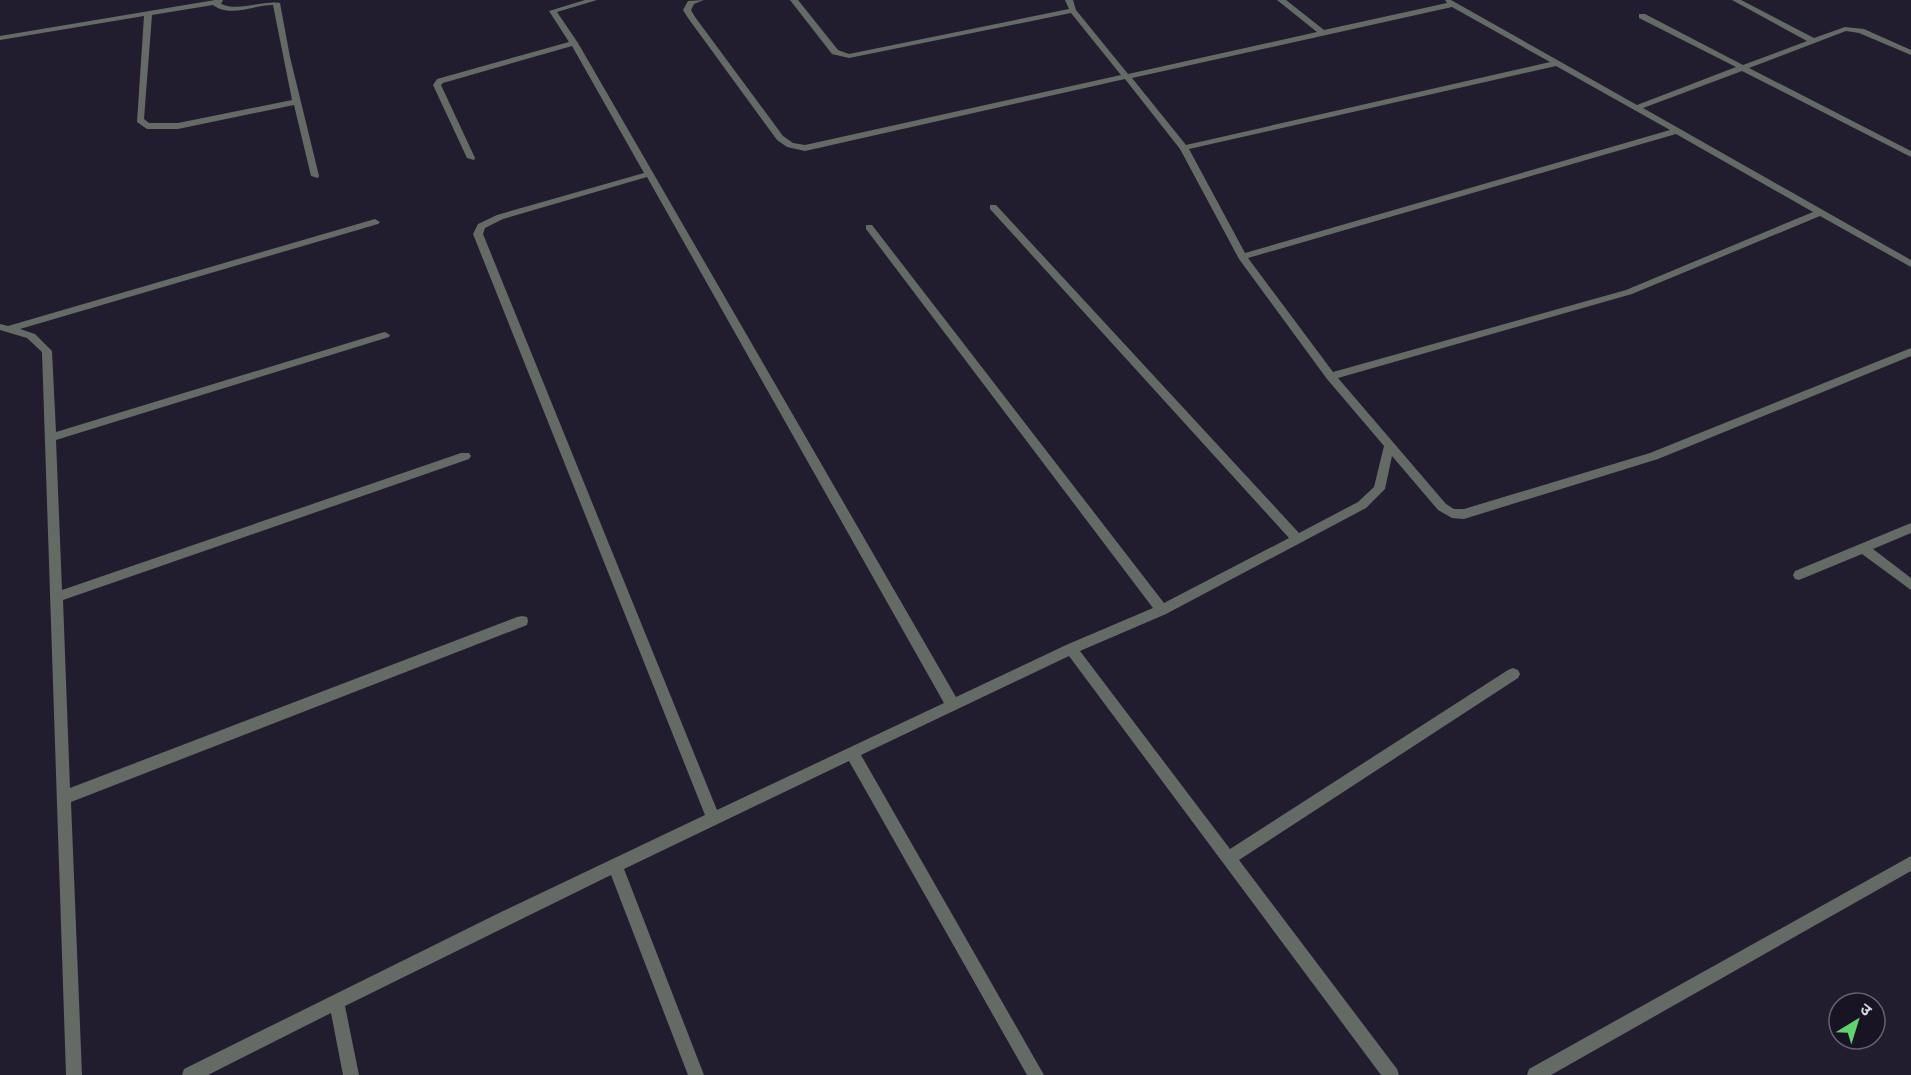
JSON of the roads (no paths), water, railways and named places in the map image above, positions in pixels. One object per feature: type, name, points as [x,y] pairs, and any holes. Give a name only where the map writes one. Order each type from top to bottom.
[{"type":"street","points":[[593,0],[553,11],[574,43],[953,705]]},
{"type":"street","points":[[700,0],[691,3],[687,10],[692,18],[780,138],[790,145],[805,148],[1323,33],[1451,2],[1911,264]]},
{"type":"street","points":[[794,0],[835,52],[849,56],[1072,3],[1184,148],[1242,257],[1331,376],[1442,507],[1452,513],[1464,514],[1654,456],[1911,352]]},
{"type":"street","points":[[1281,0],[1323,33]]},
{"type":"street","points":[[1736,0],[1813,41]]},
{"type":"street","points":[[0,38],[219,1],[219,8],[224,9],[268,1],[276,3],[296,102],[315,176]]},
{"type":"street","points":[[148,14],[140,120],[147,126],[178,126],[296,102]]},
{"type":"street","points":[[1642,16],[1911,154]]},
{"type":"street","points":[[1636,108],[1813,41],[1852,29],[1911,53]]},
{"type":"street","points":[[471,158],[437,85],[440,81],[574,43]]},
{"type":"street","points":[[1184,148],[1557,63]]},
{"type":"street","points":[[1242,257],[1677,131]]},
{"type":"street","points":[[649,174],[494,219],[481,226],[478,234],[714,819]]},
{"type":"street","points":[[993,207],[1297,539]]},
{"type":"street","points":[[1331,376],[1629,292],[1820,213]]},
{"type":"street","points":[[4,328],[375,222]]},
{"type":"street","points":[[869,227],[1162,610]]},
{"type":"street","points":[[4,328],[31,336],[47,351],[74,1075]]},
{"type":"street","points":[[50,438],[385,335]]},
{"type":"street","points":[[190,1075],[337,1004],[502,919],[1071,649],[1162,610],[1371,498],[1379,489],[1389,446]]},
{"type":"street","points":[[56,597],[465,456]]},
{"type":"street","points":[[1799,575],[1911,528]]},
{"type":"street","points":[[1863,548],[1911,585]]},
{"type":"street","points":[[63,798],[522,621]]},
{"type":"street","points":[[1071,649],[1391,1075]]},
{"type":"street","points":[[1229,858],[1513,674]]},
{"type":"street","points":[[852,753],[1036,1075]]},
{"type":"street","points":[[1535,1075],[1911,862]]},
{"type":"street","points":[[615,865],[696,1075]]},
{"type":"street","points":[[337,1004],[351,1075]]}]
